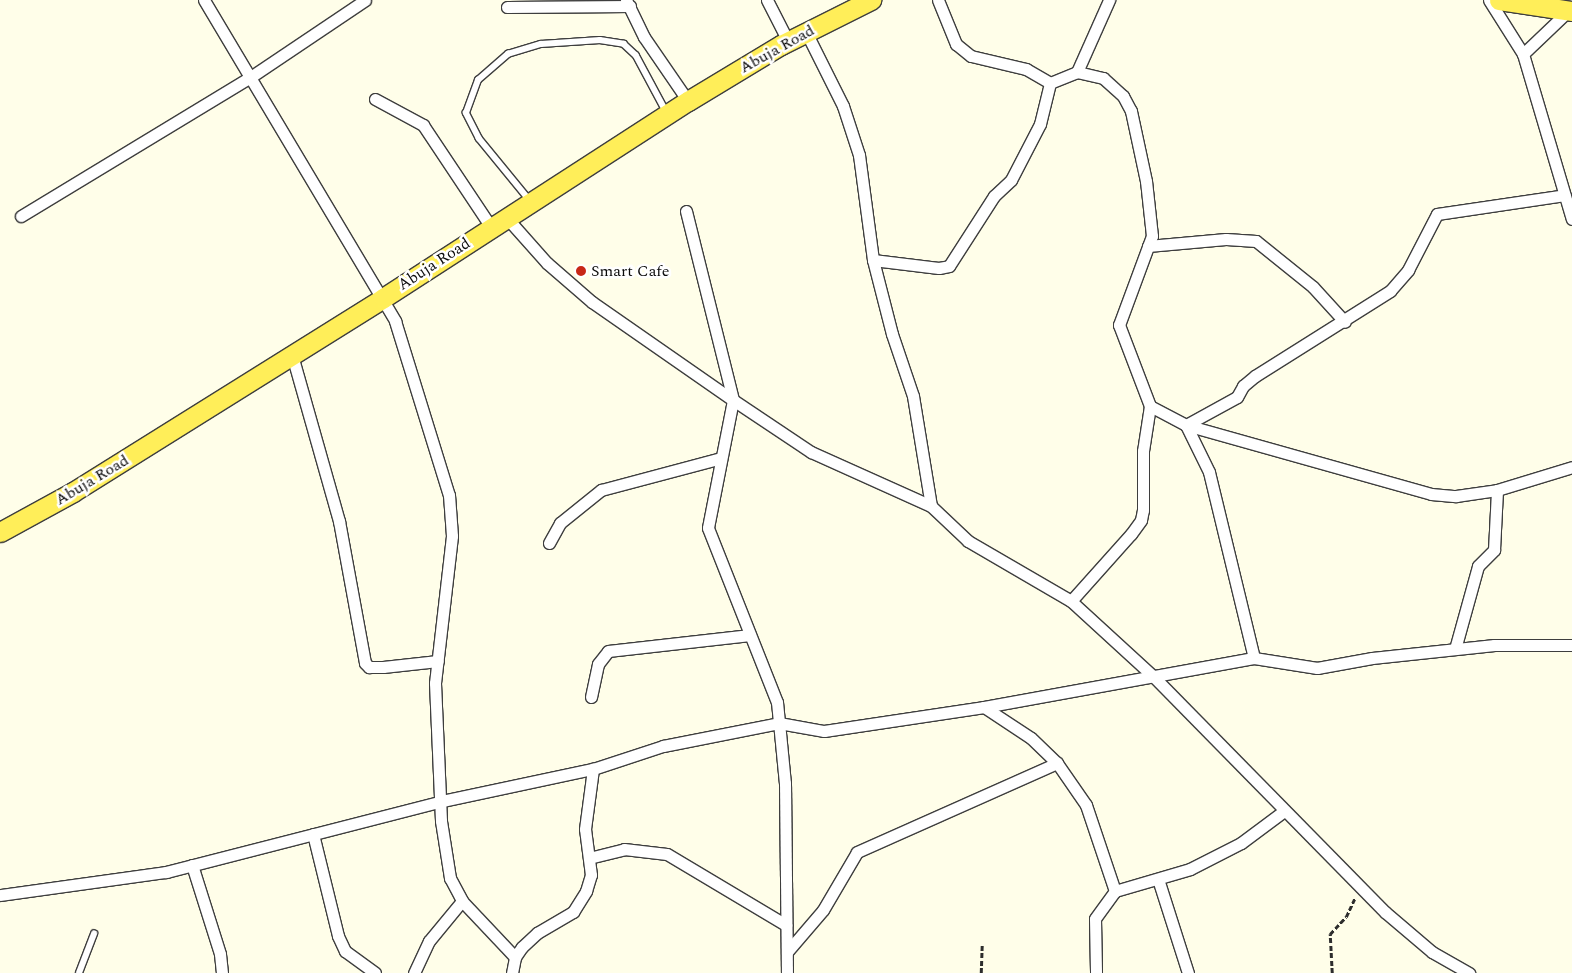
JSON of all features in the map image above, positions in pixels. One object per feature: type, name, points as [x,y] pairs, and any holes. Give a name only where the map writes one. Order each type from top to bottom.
[{"type":"main road","name":"Abuja Road","points":[[0,532],[74,492],[383,298],[688,101],[806,32],[871,0]]},
{"type":"main road","points":[[1499,0],[1546,4],[1570,11]]},
{"type":"street","points":[[204,0],[252,76],[305,172],[383,298],[395,321],[449,495],[452,536],[435,683],[442,821],[450,878],[462,901],[515,957]]},
{"type":"street","points":[[21,216],[252,76],[365,0]]},
{"type":"street","points":[[767,0],[788,42]]},
{"type":"street","points":[[938,0],[956,44],[971,56],[1026,69],[1050,83]]},
{"type":"street","points":[[1077,72],[1109,0]]},
{"type":"street","points":[[1489,0],[1523,54],[1572,219]]},
{"type":"street","points":[[507,7],[628,3],[644,37],[688,101]]},
{"type":"street","points":[[1523,54],[1570,11]]},
{"type":"street","points":[[806,32],[843,106],[859,155],[873,260],[892,334],[913,396],[931,506]]},
{"type":"street","points":[[1050,83],[1077,72],[1107,81],[1123,96],[1131,111],[1146,181],[1152,236],[1119,325],[1150,406],[1143,451],[1141,520],[1072,601]]},
{"type":"street","points":[[873,260],[940,268],[948,266],[994,196],[1011,180],[1040,124],[1050,83]]},
{"type":"street","points":[[375,99],[394,107],[423,126],[498,222],[592,302],[811,452],[931,506],[968,540],[1072,601],[1155,678],[1360,887],[1432,952],[1469,973]]},
{"type":"street","points":[[1186,425],[1237,397],[1243,386],[1255,376],[1345,322],[1390,291],[1408,270],[1437,214],[1564,195]]},
{"type":"street","points":[[686,211],[734,400],[708,528],[777,702],[785,783],[787,973]]},
{"type":"street","points":[[1148,246],[1226,239],[1256,241],[1313,287],[1345,322]]},
{"type":"street","points":[[292,355],[339,521],[365,663],[369,667],[383,667],[438,661]]},
{"type":"street","points":[[1150,406],[1186,425],[1431,494],[1456,496],[1497,490],[1572,466]]},
{"type":"street","points":[[1186,425],[1208,472],[1254,658]]},
{"type":"street","points":[[548,543],[560,523],[601,490],[721,458]]},
{"type":"street","points":[[1455,649],[1478,566],[1494,550],[1497,490]]},
{"type":"street","points":[[591,697],[598,664],[608,651],[750,635]]},
{"type":"street","points":[[0,895],[166,872],[442,801],[592,769],[663,746],[779,724],[824,731],[984,707],[1155,678],[1254,658],[1317,668],[1494,645],[1572,644]]},
{"type":"street","points":[[984,707],[1031,738],[1058,763],[1086,806],[1115,891]]},
{"type":"street","points":[[786,952],[823,910],[857,852],[1058,763]]},
{"type":"street","points":[[512,973],[515,957],[537,933],[573,912],[591,876],[585,829],[592,769]]},
{"type":"street","points":[[1096,973],[1095,919],[1115,891],[1190,869],[1241,842],[1284,811]]},
{"type":"street","points":[[312,834],[338,936],[346,951],[375,973]]},
{"type":"street","points":[[589,858],[624,849],[667,854],[786,925]]},
{"type":"street","points":[[192,865],[220,954],[222,973]]},
{"type":"street","points":[[1158,879],[1188,973]]},
{"type":"street","points":[[414,973],[429,941],[462,901]]},
{"type":"lane","points":[[530,202],[479,140],[466,113],[478,80],[508,54],[541,44],[600,40],[624,44],[636,55],[667,114]]},
{"type":"lane","points":[[78,973],[94,934]]},
{"type":"path","points":[[1332,973],[1330,934],[1346,917],[1360,887]]},
{"type":"path","points":[[981,973],[982,945]]},
{"type":"place","name":"Smart Cafe","points":[[581,271]]}]
